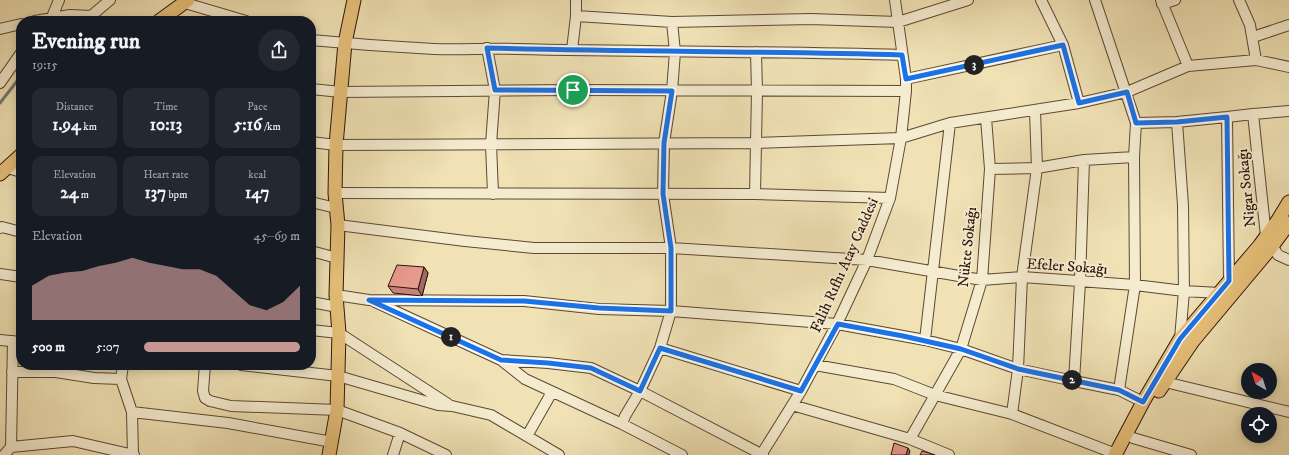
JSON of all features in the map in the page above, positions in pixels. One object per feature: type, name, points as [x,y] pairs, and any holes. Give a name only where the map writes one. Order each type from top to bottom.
[{"type":"main road","points":[[329,455],[337,410],[339,333],[337,301],[338,226],[335,193],[336,145],[345,43],[354,0]]},
{"type":"main road","points":[[166,16],[186,1]]},
{"type":"main road","points":[[3,171],[16,159]]},
{"type":"main road","points":[[1118,455],[1133,438],[1164,382],[1193,341],[1269,241],[1289,202]]},
{"type":"main road","points":[[1118,455],[1143,402],[1180,339],[1229,281],[1289,223]]},
{"type":"street","points":[[47,16],[59,0]]},
{"type":"street","points":[[65,16],[91,16],[110,0]]},
{"type":"street","points":[[572,50],[576,16],[576,0]]},
{"type":"street","name":"Falih Rıfhı Atay Caddesi","points":[[762,454],[801,391],[838,324],[866,260],[890,198],[901,138],[906,91],[906,79],[895,0]]},
{"type":"street","points":[[576,16],[672,22],[811,19],[898,22],[967,0]]},
{"type":"street","points":[[1041,0],[1063,45],[1079,103]]},
{"type":"street","points":[[1095,0],[1127,92],[1136,123],[1134,157],[1135,285],[1119,390]]},
{"type":"street","points":[[1175,0],[1162,2],[1188,66]]},
{"type":"street","points":[[1239,0],[1250,25],[1256,60]]},
{"type":"street","points":[[186,1],[231,16]]},
{"type":"street","points":[[622,424],[640,391],[660,348],[671,311],[671,248],[663,194],[664,143],[672,91],[675,52],[672,22]]},
{"type":"street","points":[[0,29],[16,25]]},
{"type":"street","points":[[1253,37],[1289,25]]},
{"type":"street","points":[[316,40],[435,49],[487,48],[902,55]]},
{"type":"street","points":[[906,79],[1063,45]]},
{"type":"street","points":[[487,48],[495,90],[491,144],[493,194]]},
{"type":"street","points":[[755,194],[757,143],[756,52]]},
{"type":"street","points":[[0,83],[16,60]]},
{"type":"street","points":[[316,143],[336,145],[757,143],[901,138],[950,123],[1035,111],[1127,92],[1188,66],[1256,60],[1289,67]]},
{"type":"street","points":[[316,90],[341,92],[495,90],[906,91]]},
{"type":"street","points":[[1012,414],[1018,369],[1022,277],[1037,168],[1035,111]]},
{"type":"street","points":[[1136,123],[1177,122],[1289,111]]},
{"type":"street","name":"Nigar Sokağı","points":[[1253,114],[1269,241]]},
{"type":"street","points":[[1227,117],[1229,281]]},
{"type":"street","name":"Nükte Sokağı","points":[[910,439],[961,349],[982,280],[990,169],[986,118]]},
{"type":"street","points":[[1177,122],[1183,205],[1184,291],[1180,339]]},
{"type":"street","points":[[925,340],[950,123]]},
{"type":"street","points":[[990,169],[1037,168],[1084,160],[1134,157]]},
{"type":"street","points":[[1074,381],[1080,282],[1084,160]]},
{"type":"street","points":[[3,171],[16,172]]},
{"type":"street","points":[[335,193],[755,194],[890,198]]},
{"type":"street","points":[[316,203],[336,208]]},
{"type":"street","name":"Efeler Sokağı","points":[[338,226],[534,248],[671,248],[866,260],[982,280],[1022,277],[1219,293]]},
{"type":"street","points":[[0,228],[2,227],[16,231]]},
{"type":"street","points":[[1269,241],[1278,255],[1289,260]]},
{"type":"street","points":[[316,252],[337,258]]},
{"type":"street","points":[[0,274],[16,276]]},
{"type":"street","points":[[369,300],[501,360],[525,379],[622,424],[682,455]]},
{"type":"street","points":[[316,302],[369,300],[524,301],[599,308],[671,311],[838,324],[925,340],[961,349],[1018,369],[1119,390],[1143,402]]},
{"type":"street","points":[[316,331],[339,333],[452,406]]},
{"type":"street","points":[[0,340],[16,341]]},
{"type":"street","points":[[4,455],[11,447],[12,372],[16,347]]},
{"type":"street","points":[[660,348],[801,391]]},
{"type":"street","points":[[501,360],[591,368],[640,391],[762,454]]},
{"type":"street","points":[[815,365],[894,380],[935,395],[1012,414],[1118,455]]},
{"type":"street","points":[[11,447],[73,441],[133,455],[132,412],[121,379],[122,370]]},
{"type":"street","points":[[205,370],[203,391],[205,398],[210,401],[232,406],[337,410],[400,433],[446,455]]},
{"type":"street","points":[[285,370],[338,376],[438,405],[452,406],[491,416],[559,455]]},
{"type":"street","points":[[12,372],[56,372],[94,378],[121,379]]},
{"type":"street","points":[[1164,382],[1289,412]]},
{"type":"street","points":[[527,436],[552,392]]},
{"type":"street","points":[[792,404],[910,439],[949,455]]},
{"type":"street","points":[[132,412],[228,423],[332,442]]},
{"type":"street","points":[[393,455],[400,433]]},
{"type":"street","points":[[1133,438],[1191,455]]},
{"type":"building","points":[[397,265],[424,267],[418,289],[388,286]]},
{"type":"building","points":[[894,443],[908,448],[906,455],[891,455]]},
{"type":"building","points":[[922,451],[935,455],[920,455]]},
{"type":"waterway","points":[[0,103],[16,82]]},
{"type":"route","points":[[1063,45],[1079,103],[1127,92],[1136,123],[1177,122],[1227,117],[1229,281],[1180,339],[1143,402],[1119,390],[1018,369],[961,349],[925,340],[838,324],[801,391],[660,348],[640,391],[591,368],[501,360],[369,300],[524,301],[599,308],[671,311],[671,248],[663,194],[664,143],[672,91],[573,90],[495,90],[487,48],[902,55],[906,79],[1018,56],[1063,45]]}]
